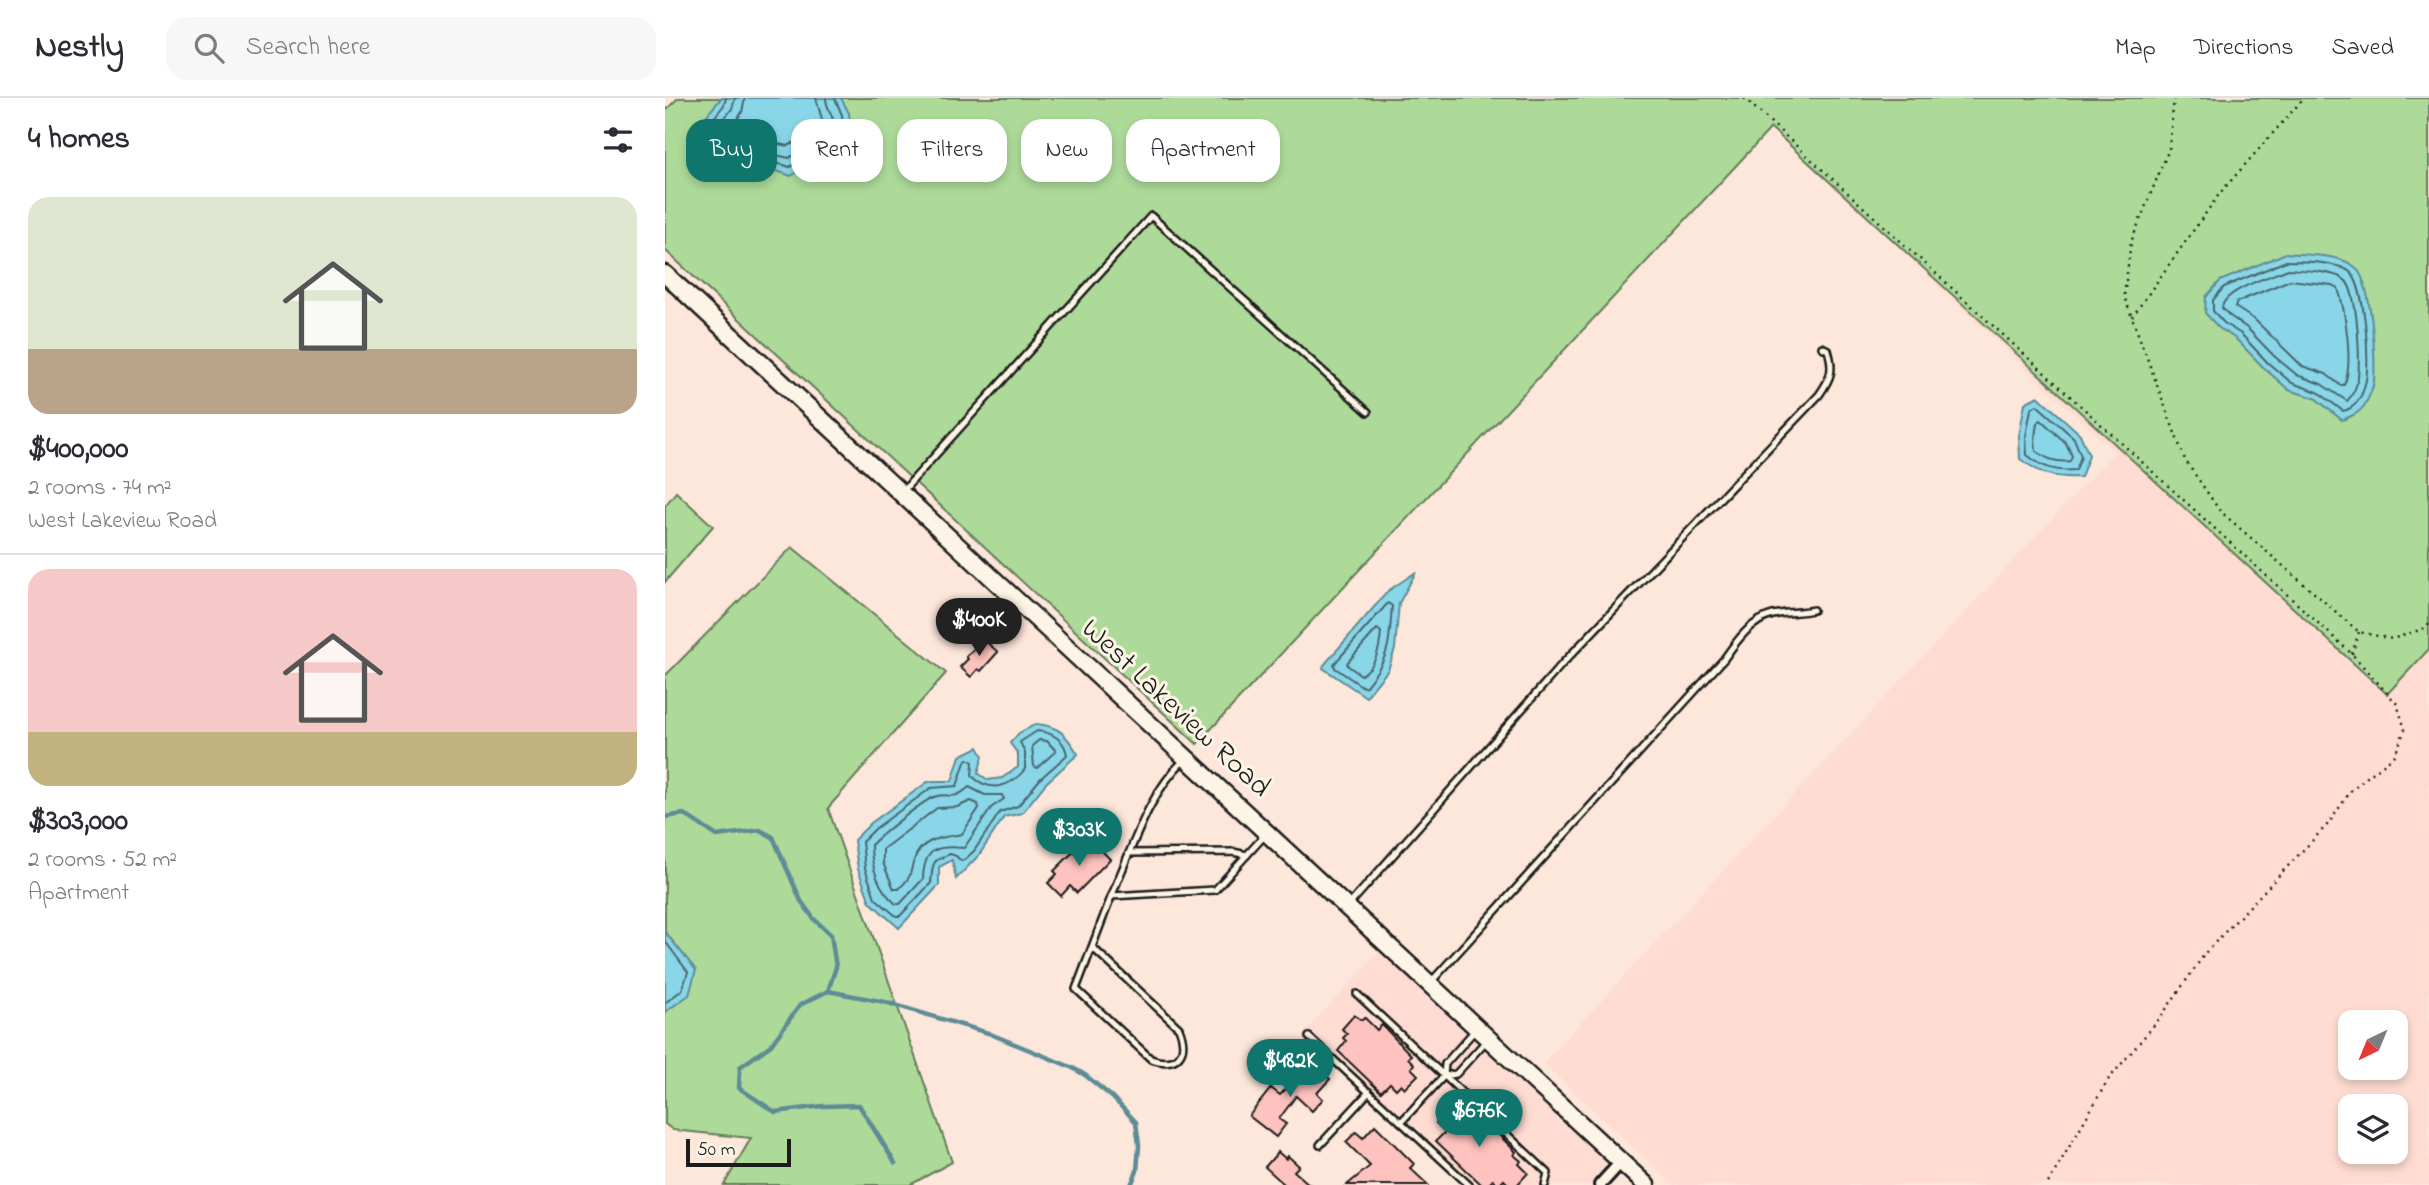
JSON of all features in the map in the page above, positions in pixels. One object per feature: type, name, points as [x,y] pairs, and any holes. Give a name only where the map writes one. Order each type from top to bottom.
[{"type":"main road","name":"West Lakeview Road","points":[[668,282],[901,493],[1645,1185]]},
{"type":"street","points":[[1600,1185],[1622,1162]]},
{"type":"lane","points":[[901,493],[1151,216],[1368,412]]},
{"type":"lane","points":[[1347,908],[1563,663],[1819,395],[1831,377],[1833,365],[1828,350],[1822,347]]},
{"type":"lane","points":[[1429,984],[1724,659],[1741,636],[1758,621],[1772,615],[1812,610]]},
{"type":"lane","points":[[1092,947],[1179,1028],[1184,1041],[1183,1051],[1175,1059],[1164,1063],[1151,1059],[1076,989],[1111,896],[1153,799],[1169,775],[1187,758]]},
{"type":"lane","points":[[1111,896],[1215,890],[1267,833]]},
{"type":"lane","points":[[1129,853],[1233,852],[1247,855]]},
{"type":"lane","points":[[1357,994],[1548,1173],[1545,1185]]},
{"type":"lane","points":[[1444,1076],[1445,1064],[1482,1034]]},
{"type":"lane","points":[[1401,1122],[1444,1076],[1456,1074],[1482,1034]]},
{"type":"lane","points":[[1309,1037],[1469,1185]]},
{"type":"lane","points":[[1320,1145],[1369,1092]]},
{"type":"path","points":[[1744,98],[2352,654],[2397,704],[2405,729],[2396,755],[2352,789],[2329,823],[2206,952],[2160,1018],[2108,1080],[2047,1185]]},
{"type":"path","points":[[2174,98],[2169,149],[2131,242],[2124,296],[2185,460],[2220,511],[2359,632],[2392,639],[2426,628],[2429,624]]},
{"type":"path","points":[[2132,317],[2220,193],[2304,98]]},
{"type":"path","points":[[2352,654],[2359,632]]},
{"type":"shaded area","points":[[678,98],[2429,98],[2429,1185],[1674,1185],[1543,1063],[2115,452],[1771,128],[1197,744],[665,250],[665,111]]},
{"type":"shaded area","points":[[1385,946],[1620,1164],[1601,1185],[1469,1185],[1304,1033]]},
{"type":"green space","points":[[678,98],[2429,98],[2429,649],[2387,694],[1771,128],[1197,744],[665,250],[665,111]]},
{"type":"green space","points":[[676,492],[713,526],[665,582],[665,506]]},
{"type":"green space","points":[[792,547],[946,673],[828,808],[952,1162],[910,1185],[724,1185],[751,1138],[673,1130],[665,1124],[665,676]]},
{"type":"water","points":[[721,98],[841,98],[850,119],[791,119],[791,176],[777,171],[777,119],[704,119]]},
{"type":"water","points":[[2286,253],[2321,256],[2347,262],[2360,274],[2365,286],[2373,338],[2374,381],[2364,406],[2357,413],[2342,420],[2315,398],[2289,390],[2205,313],[2206,297],[2220,281]]},
{"type":"water","points":[[2038,396],[2080,434],[2089,455],[2081,477],[2048,474],[2020,459],[2019,436],[2025,403]]},
{"type":"water","points":[[1416,572],[1399,603],[1395,649],[1388,670],[1366,697],[1323,668],[1324,665],[1388,591]]},
{"type":"water","points":[[1036,724],[1057,729],[1078,754],[1046,783],[1022,813],[1004,817],[979,855],[956,879],[952,860],[939,867],[939,885],[899,928],[870,902],[858,869],[854,840],[871,823],[929,781],[952,781],[960,756],[978,747],[983,756],[978,773],[988,780],[1002,778],[1018,767],[1018,754],[1010,743],[1019,733]]},
{"type":"water","points":[[665,932],[696,970],[689,995],[665,1012]]},
{"type":"building","points":[[983,639],[998,652],[981,671],[978,669],[971,677],[960,667]]},
{"type":"building","points":[[1088,837],[1110,859],[1077,893],[1070,886],[1061,896],[1048,883],[1057,874],[1054,871]]},
{"type":"building","points":[[1354,1015],[1362,1020],[1365,1018],[1377,1030],[1382,1025],[1411,1055],[1408,1058],[1414,1064],[1411,1068],[1418,1075],[1405,1088],[1401,1084],[1396,1089],[1390,1083],[1381,1092],[1338,1051],[1346,1041],[1343,1038],[1347,1034],[1342,1029]]},
{"type":"building","points":[[1312,1062],[1330,1079],[1317,1093],[1323,1099],[1312,1111],[1296,1096],[1279,1119],[1286,1124],[1276,1137],[1249,1116],[1271,1088],[1280,1095]]},
{"type":"building","points":[[1446,1103],[1451,1107],[1452,1105],[1476,1130],[1485,1121],[1516,1152],[1514,1155],[1521,1161],[1519,1164],[1528,1173],[1517,1185],[1509,1185],[1504,1180],[1499,1185],[1493,1180],[1488,1185],[1482,1185],[1436,1141],[1445,1132],[1436,1123],[1440,1119],[1435,1115]]},
{"type":"building","points":[[1375,1125],[1414,1164],[1410,1168],[1428,1185],[1347,1185],[1370,1166],[1346,1142],[1356,1132],[1363,1138]]},
{"type":"building","points":[[1278,1152],[1286,1159],[1288,1156],[1299,1166],[1294,1171],[1310,1185],[1285,1185],[1265,1167]]},
{"type":"waterway","points":[[665,817],[684,814],[717,836],[760,830],[773,837],[801,901],[814,919],[831,935],[836,967],[828,991]]},
{"type":"waterway","points":[[895,1163],[859,1105],[775,1112],[739,1088],[740,1067],[771,1045],[800,1005],[828,991],[885,1002],[988,1033],[1085,1075],[1112,1097],[1136,1122],[1139,1145],[1137,1171],[1131,1185]]}]
